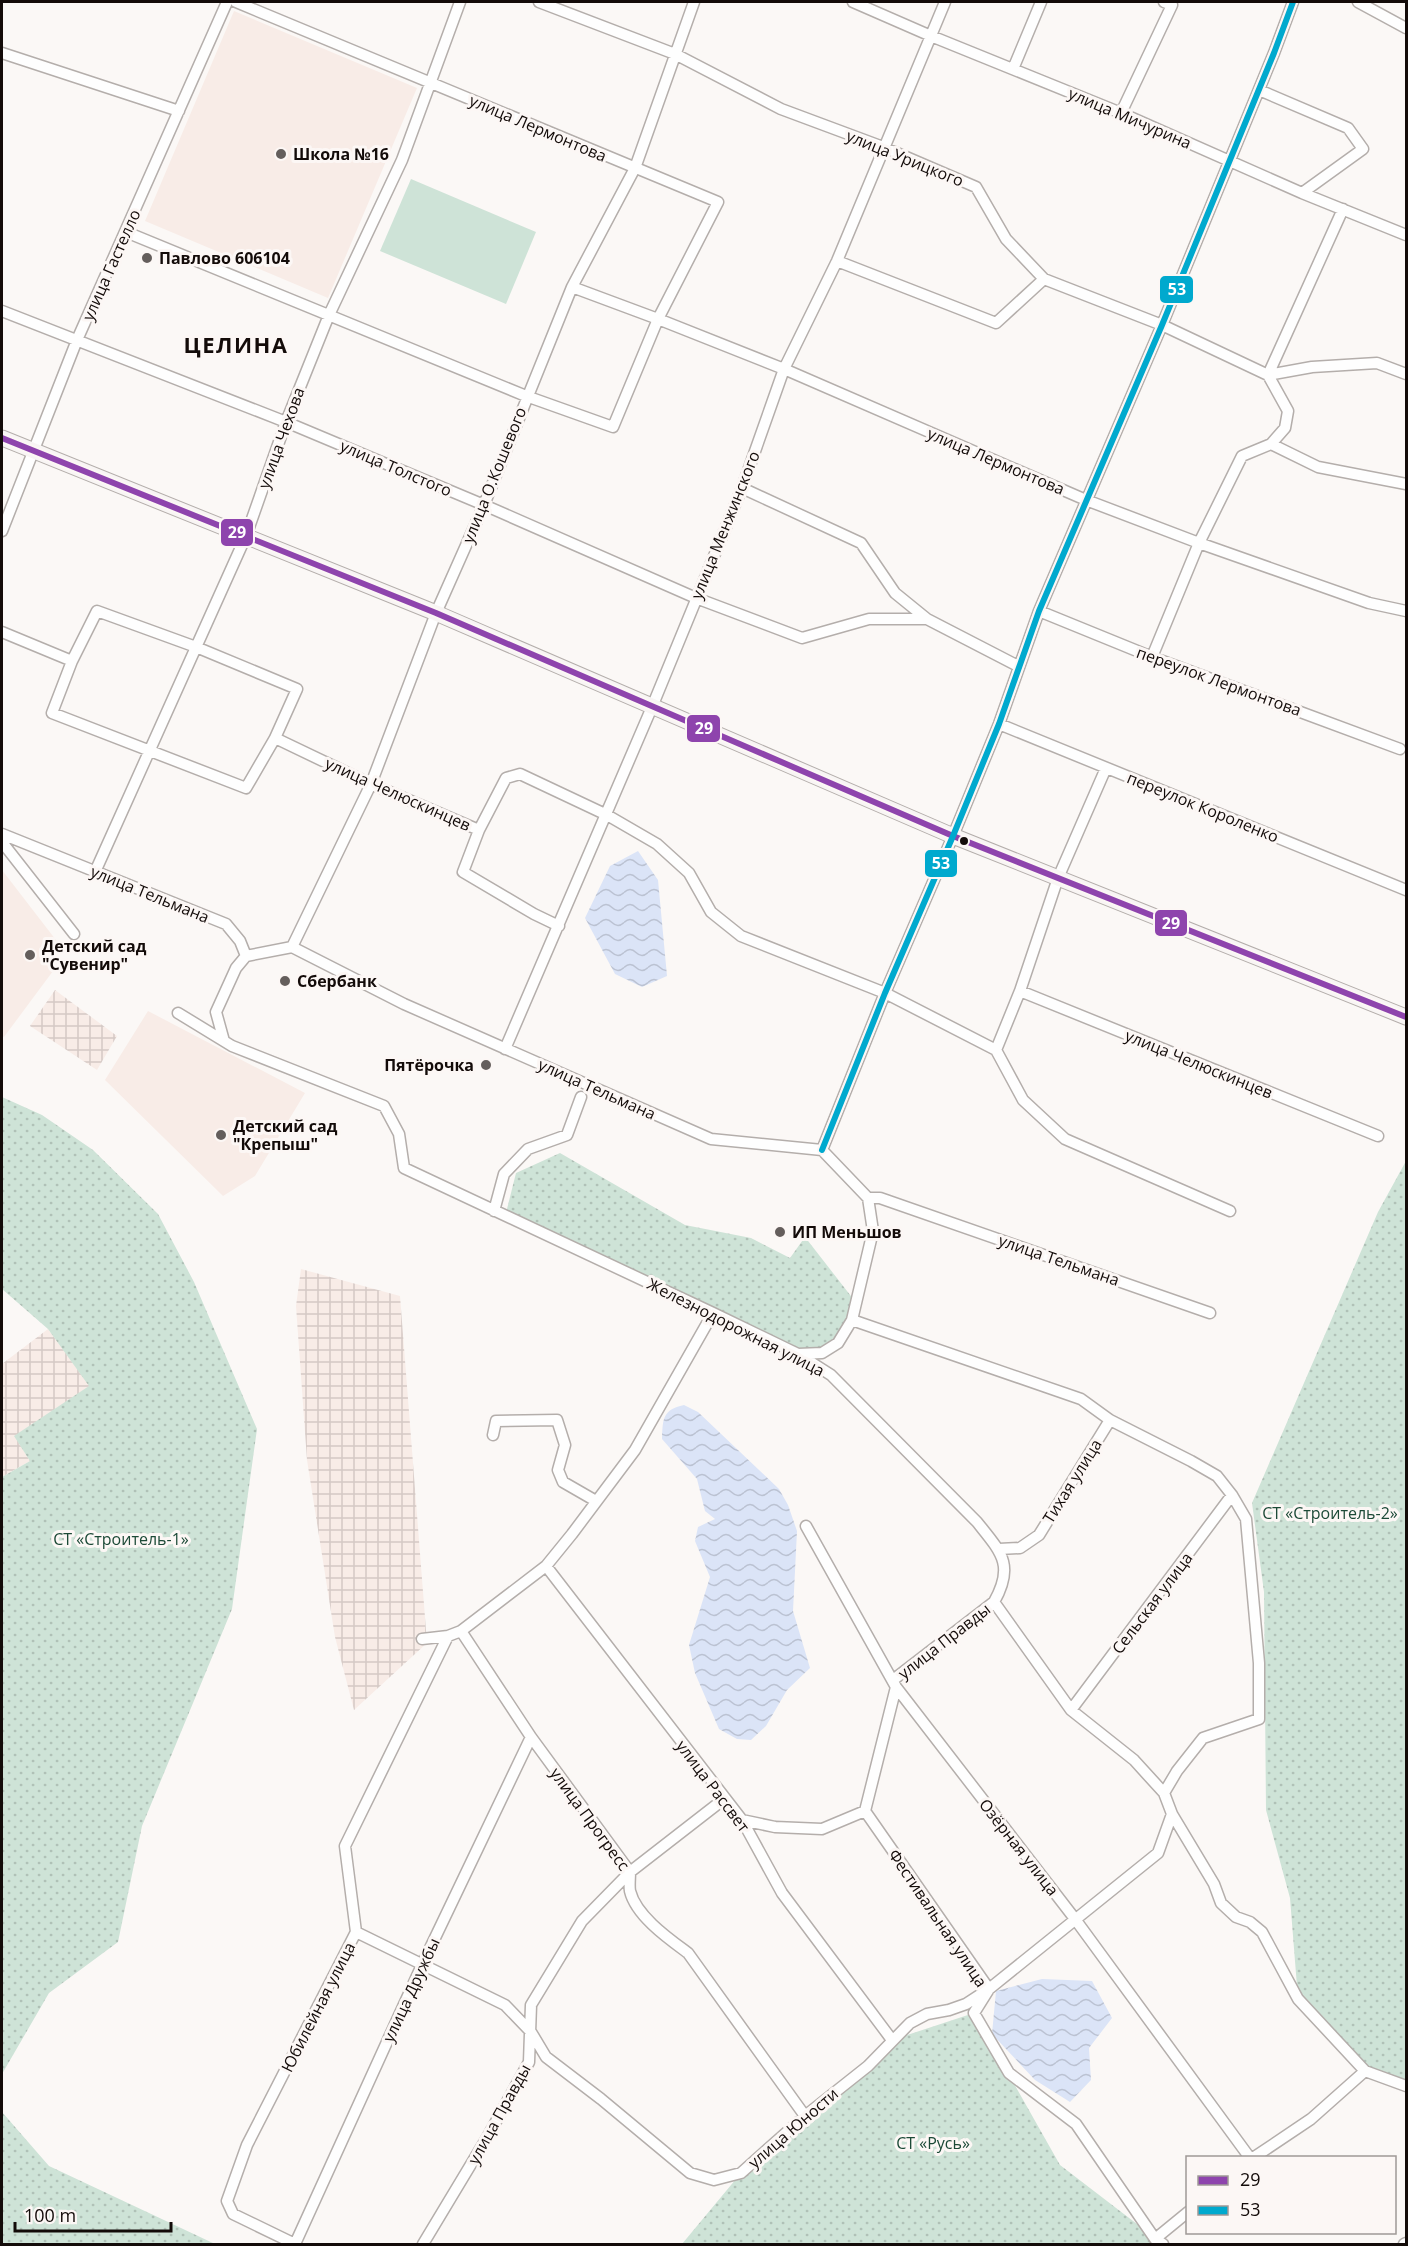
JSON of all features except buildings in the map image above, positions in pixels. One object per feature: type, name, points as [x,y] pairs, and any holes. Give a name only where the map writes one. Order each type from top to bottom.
[{"type":"street","name":"улица Гастелло","points":[[2,531],[77,340],[227,2]]},
{"type":"street","name":"улица Лермонтова","points":[[126,232],[526,396],[613,427],[658,319],[718,202],[236,2]]},
{"type":"street","name":"улица Чехова","points":[[95,872],[246,536],[286,422],[329,315],[402,160],[460,2]]},
{"type":"street","name":"улица Урицкого","points":[[539,2],[675,54],[781,109],[884,147],[976,187],[1006,239],[1044,279],[1162,325],[1268,375]]},
{"type":"street","name":"улица О.Кошевого","points":[[292,947],[371,784],[436,613],[484,505],[526,396],[572,287],[634,168],[694,2]]},
{"type":"street","name":"улица Мичурина","points":[[853,2],[1121,113],[1302,193],[1407,236]]},
{"type":"street","name":"улица Менжинского","points":[[505,1049],[607,815],[742,488],[784,369],[837,261],[945,2]]},
{"type":"street","points":[[1013,69],[1041,2]]},
{"type":"street","points":[[1121,113],[1172,5],[1164,2]]},
{"type":"street","points":[[798,1354],[822,1353],[838,1343],[852,1320],[873,1232],[868,1198],[822,1150],[885,993],[999,724],[1039,612],[1162,325],[1293,2]]},
{"type":"street","points":[[1358,2],[1407,28]]},
{"type":"street","points":[[2,53],[178,111]]},
{"type":"street","points":[[1259,90],[1348,128],[1363,149],[1302,193]]},
{"type":"street","points":[[1268,375],[1342,209]]},
{"type":"street","points":[[837,261],[996,323],[1044,279]]},
{"type":"street","name":"улица Лермонтова","points":[[572,287],[784,369],[1086,500],[1369,603],[1407,611]]},
{"type":"street","name":"улица Толстого","points":[[2,311],[286,422],[484,505],[696,598],[802,638],[869,619],[927,619]]},
{"type":"street","points":[[1268,375],[1312,367],[1377,363],[1407,374]]},
{"type":"street","points":[[1152,657],[1199,543],[1242,456],[1271,444],[1285,428],[1288,411],[1268,375]]},
{"type":"street","points":[[2,438],[436,613],[953,836],[1407,1017]]},
{"type":"street","points":[[1271,444],[1318,466],[1407,484]]},
{"type":"street","name":"улица Толстого","points":[[742,488],[861,543],[895,593],[927,619],[1018,666]]},
{"type":"street","points":[[98,611],[196,646],[297,689],[276,738],[246,789],[52,713],[72,661],[98,611]]},
{"type":"street","name":"переулок Лермонтова","points":[[1039,612],[1152,657],[1400,748]]},
{"type":"street","points":[[2,632],[72,661]]},
{"type":"street","name":"переулок Короленко","points":[[999,724],[1407,890]]},
{"type":"street","name":"улица Челюскинцев","points":[[276,738],[371,784],[478,830],[464,872],[534,914],[559,926]]},
{"type":"street","points":[[996,1050],[1020,991],[1058,878],[1106,768]]},
{"type":"street","points":[[478,830],[506,778],[520,774],[607,815],[657,844],[689,873],[711,912],[741,936],[885,993],[996,1050],[1023,1100],[1065,1139],[1230,1211]]},
{"type":"street","name":"улица Тельмана","points":[[2,834],[226,924],[240,941],[246,956]]},
{"type":"street","points":[[2,842],[74,934]]},
{"type":"street","points":[[224,1041],[216,1012],[236,968],[246,956],[292,947]]},
{"type":"street","name":"улица Тельмана","points":[[292,947],[404,1004],[711,1139],[822,1150]]},
{"type":"street","name":"улица Челюскинцев","points":[[1020,991],[1378,1136]]},
{"type":"street","name":"Железнодорожная улица","points":[[178,1013],[224,1041],[384,1106],[399,1134],[404,1168],[798,1354],[831,1375],[976,1522],[999,1549]]},
{"type":"street","points":[[494,1211],[504,1174],[528,1149],[567,1135],[581,1097]]},
{"type":"street","name":"улица Тельмана","points":[[868,1198],[880,1198],[1210,1313]]},
{"type":"street","points":[[422,1639],[448,1636],[461,1631],[546,1566],[635,1450],[713,1313]]},
{"type":"street","points":[[852,1320],[1081,1399],[1110,1420],[1216,1476],[1232,1496],[1246,1518],[1260,1663],[1259,1719],[1203,1738],[1177,1771],[1164,1793]]},
{"type":"street","points":[[493,1435],[496,1421],[557,1420],[565,1446],[558,1470],[563,1482],[596,1501]]},
{"type":"street","name":"Тихая улица","points":[[999,1549],[1020,1548],[1039,1535],[1110,1420]]},
{"type":"street","name":"Сельская улица","points":[[1071,1710],[1232,1496]]},
{"type":"street","name":"Озёрная улица","points":[[806,1526],[894,1684],[1075,1919],[1251,2156]]},
{"type":"street","points":[[999,1549],[1005,1568],[1003,1586],[994,1602],[1071,1710],[1134,1760],[1164,1793],[1172,1814],[1214,1884],[1221,1903],[1236,1917],[1250,1922],[1262,1932],[1298,1999],[1365,2071],[1407,2086]]},
{"type":"street","name":"улица Рассвет","points":[[546,1566],[742,1820],[782,1893],[892,2040]]},
{"type":"street","name":"улица Правды","points":[[894,1684],[994,1602]]},
{"type":"street","name":"улица Прогресс","points":[[461,1631],[531,1737],[630,1872],[630,1891],[642,1914],[664,1936],[688,1953],[805,2116]]},
{"type":"street","name":"Юбилейная улица","points":[[295,2244],[233,2214],[227,2201],[247,2145],[356,1932],[345,1846],[448,1636]]},
{"type":"street","points":[[742,1820],[775,1827],[822,1829],[865,1811],[894,1684]]},
{"type":"street","name":"улица Дружбы","points":[[295,2244],[422,1965],[531,1737]]},
{"type":"street","name":"улица Правды","points":[[423,2244],[488,2136],[529,2062],[531,2005],[582,1921],[630,1872],[724,1799]]},
{"type":"street","name":"Фестивальная улица","points":[[865,1811],[989,1989],[974,2013],[1009,2073],[1076,2124],[1159,2242]]},
{"type":"street","name":"улица Юности","points":[[356,1932],[505,2005],[531,2032],[546,2057],[690,2173],[714,2180],[741,2173],[805,2116],[868,2066],[910,2023],[927,2014],[966,2004],[989,1989],[1158,1853],[1172,1814]]},
{"type":"street","points":[[1254,2156],[1311,2119],[1365,2071]]},
{"type":"street","points":[[1159,2242],[1186,2214]]},
{"type":"shaded area","name":"Школа №16","points":[[234,11],[417,88],[328,298],[145,221]]},
{"type":"shaded area","name":"Детский сад \"Сувенир\"","points":[[2,870],[59,944],[56,967],[4,1037],[2,1036]]},
{"type":"shaded area","points":[[55,990],[117,1036],[97,1070],[30,1026]]},
{"type":"shaded area","name":"Детский сад \"Крепыш\"","points":[[148,1011],[305,1093],[255,1176],[223,1196],[105,1080]]},
{"type":"shaded area","points":[[301,1269],[400,1296],[427,1643],[354,1710],[335,1637],[307,1460],[296,1306]]},
{"type":"shaded area","points":[[48,1329],[90,1386],[15,1436],[30,1461],[2,1477],[2,1364]]},
{"type":"green space","points":[[411,179],[536,232],[506,304],[380,251]]},
{"type":"green space","name":"СТ «Строитель-1»","points":[[2,1097],[42,1115],[93,1150],[158,1214],[194,1282],[257,1429],[232,1609],[142,1826],[118,1942],[49,1993],[2,2074],[2,1477],[30,1461],[14,1436],[89,1386],[48,1329],[2,1289]]},
{"type":"green space","points":[[560,1153],[685,1225],[751,1238],[790,1258],[805,1237],[854,1300],[842,1329],[831,1345],[798,1354],[505,1217],[516,1173]]},
{"type":"green space","name":"СТ «Строитель-2»","points":[[1406,1161],[1406,2086],[1365,2071],[1298,1999],[1290,1898],[1266,1810],[1264,1592],[1252,1503],[1378,1212]]},
{"type":"green space","name":"СТ «Русь»","points":[[974,2013],[1060,2165],[1163,2244],[682,2244],[741,2173],[892,2040]]},
{"type":"green space","points":[[2,2112],[49,2166],[215,2244],[2,2244]]},
{"type":"water","points":[[638,851],[658,880],[667,976],[642,987],[615,974],[585,918],[610,866]]},
{"type":"water","points":[[684,1405],[698,1412],[779,1489],[788,1505],[797,1531],[793,1611],[810,1668],[787,1690],[766,1726],[751,1740],[737,1739],[719,1729],[695,1673],[689,1645],[710,1577],[695,1541],[698,1527],[715,1519],[705,1511],[697,1479],[662,1439],[665,1416],[671,1410]]},
{"type":"water","points":[[1042,1979],[1092,1981],[1112,2018],[1089,2048],[1091,2080],[1070,2102],[1035,2080],[992,2034],[996,1991]]},
{"type":"transit line","name":"53","points":[[822,1150],[885,993],[999,724],[1039,611],[1162,325],[1293,2]]},
{"type":"transit line","name":"29","points":[[2,438],[436,613],[953,836],[1406,1017]]},
{"type":"place","name":"Школа №16","points":[[281,154]]},
{"type":"place","name":"Павлово 606104","points":[[147,258]]},
{"type":"place","name":"Детский сад \"Сувенир\"","points":[[30,955]]},
{"type":"place","name":"Сбербанк","points":[[285,981]]},
{"type":"place","name":"Пятёрочка","points":[[486,1065]]},
{"type":"place","name":"Детский сад \"Крепыш\"","points":[[221,1135]]},
{"type":"place","name":"ИП Меньшов","points":[[780,1232]]},
{"type":"district","name":"ЦЕЛИНА","points":[[236,344]]}]
